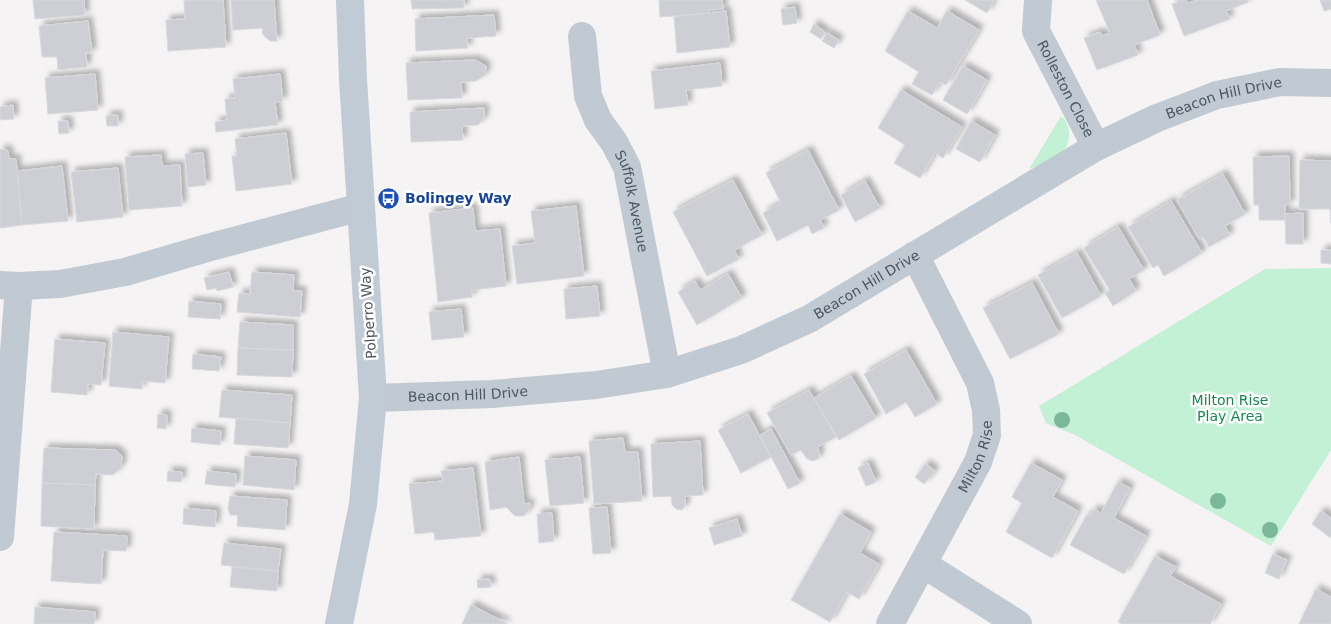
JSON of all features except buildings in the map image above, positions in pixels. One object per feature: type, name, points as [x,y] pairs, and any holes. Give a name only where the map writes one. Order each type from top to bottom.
[{"type":"street","name":"Polperro Way","points":[[339,624],[362,504],[373,398],[350,0]]},
{"type":"street","name":"Rolleston Close","points":[[1038,0],[1036,31],[1096,148]]},
{"type":"street","name":"Suffolk Avenue","points":[[582,36],[588,96],[598,120],[614,142],[627,167],[667,374]]},
{"type":"street","name":"Beacon Hill Drive","points":[[373,398],[511,392],[596,385],[667,374],[742,350],[809,319],[1096,148],[1157,118],[1217,95],[1280,82],[1331,83]]},
{"type":"street","points":[[0,537],[9,285],[60,284],[125,272],[362,207]]},
{"type":"street","name":"Milton Rise","points":[[890,624],[978,462],[987,435],[986,410],[980,383],[915,255]]},
{"type":"street","points":[[922,564],[1018,624]]},
{"type":"green space","points":[[1061,116],[1066,122],[1069,131],[1068,142],[1065,148],[1055,158],[1029,169]]},
{"type":"green space","name":"Milton Rise Play Area","points":[[1331,268],[1331,450],[1271,546],[1075,435],[1046,423],[1039,406],[1265,269]]},
{"type":"place","name":"Bolingey Way","points":[[389,198]]}]
